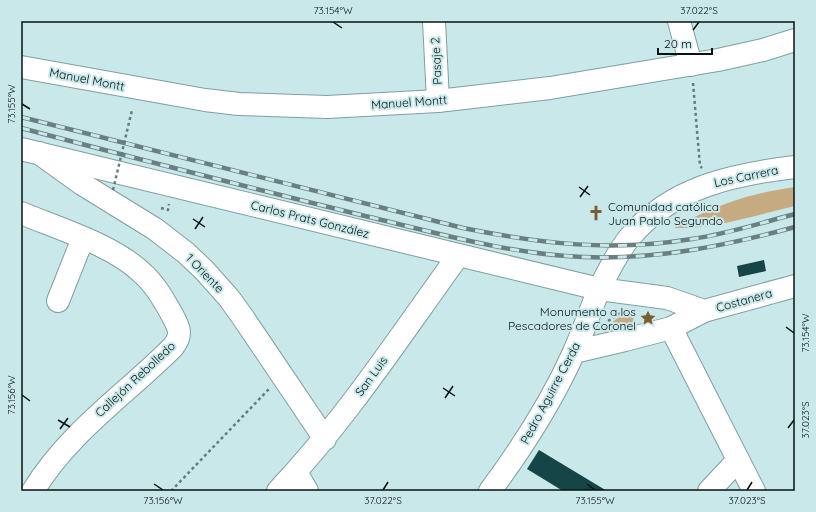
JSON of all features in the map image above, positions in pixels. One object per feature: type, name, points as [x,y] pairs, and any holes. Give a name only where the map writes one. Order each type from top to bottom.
[{"type":"street","name":"Pasaje 2","points":[[434,21],[438,101]]},
{"type":"street","points":[[679,21],[691,65]]},
{"type":"street","name":"Manuel Montt","points":[[21,67],[161,93],[239,104],[327,107],[438,101],[550,88],[691,65],[763,50],[795,40]]},
{"type":"street","name":"Carlos Prats González","points":[[30,151],[599,289]]},
{"type":"street","name":"1 Oriente","points":[[30,151],[155,229],[186,253],[213,279],[244,319],[325,439]]},
{"type":"street","name":"Los Carrera","points":[[599,289],[616,256],[630,237],[650,217],[671,202],[694,190],[730,177],[795,167]]},
{"type":"street","name":"Callejón Rebolledo","points":[[21,213],[83,238],[121,257],[134,266],[145,275],[163,299],[177,324],[179,337],[173,347],[165,355],[94,417],[74,438],[47,469],[33,491]]},
{"type":"street","points":[[58,301],[83,238]]},
{"type":"street","name":"San Luis","points":[[278,491],[325,439],[458,256]]},
{"type":"street","name":"Costanera","points":[[599,289],[667,298],[704,311],[795,286]]},
{"type":"street","name":"Pedro Aguirre Cerda","points":[[490,491],[507,469],[582,350],[599,289]]},
{"type":"street","points":[[582,350],[671,328],[704,311]]},
{"type":"street","points":[[671,328],[754,491]]},
{"type":"street","points":[[710,491],[738,460]]},
{"type":"street","points":[[296,472],[307,491]]},
{"type":"path","points":[[693,87],[700,166]]},
{"type":"path","points":[[113,190],[132,110]]},
{"type":"path","points":[[582,350],[609,320],[621,312]]},
{"type":"path","points":[[171,491],[282,376]]},
{"type":"shaded area","points":[[795,187],[795,206],[720,224],[689,228],[674,228],[704,212],[736,200]]},
{"type":"shaded area","points":[[633,313],[634,330],[609,331],[609,326],[614,321],[623,315]]},
{"type":"building","points":[[764,260],[766,271],[739,277],[737,266]]},
{"type":"building","points":[[539,450],[607,491],[563,491],[527,469]]},
{"type":"railway","points":[[21,117],[463,228],[492,234],[549,242],[605,245],[662,243],[718,234],[795,214]]},
{"type":"railway","points":[[21,128],[361,215],[443,235],[527,252],[583,257],[664,254],[716,246],[795,227]]},
{"type":"place","name":"Comunidad católica Juan Pablo Segundo","points":[[596,213]]},
{"type":"place","name":"Monumento a los Pescadores de Coronel","points":[[648,318]]}]
